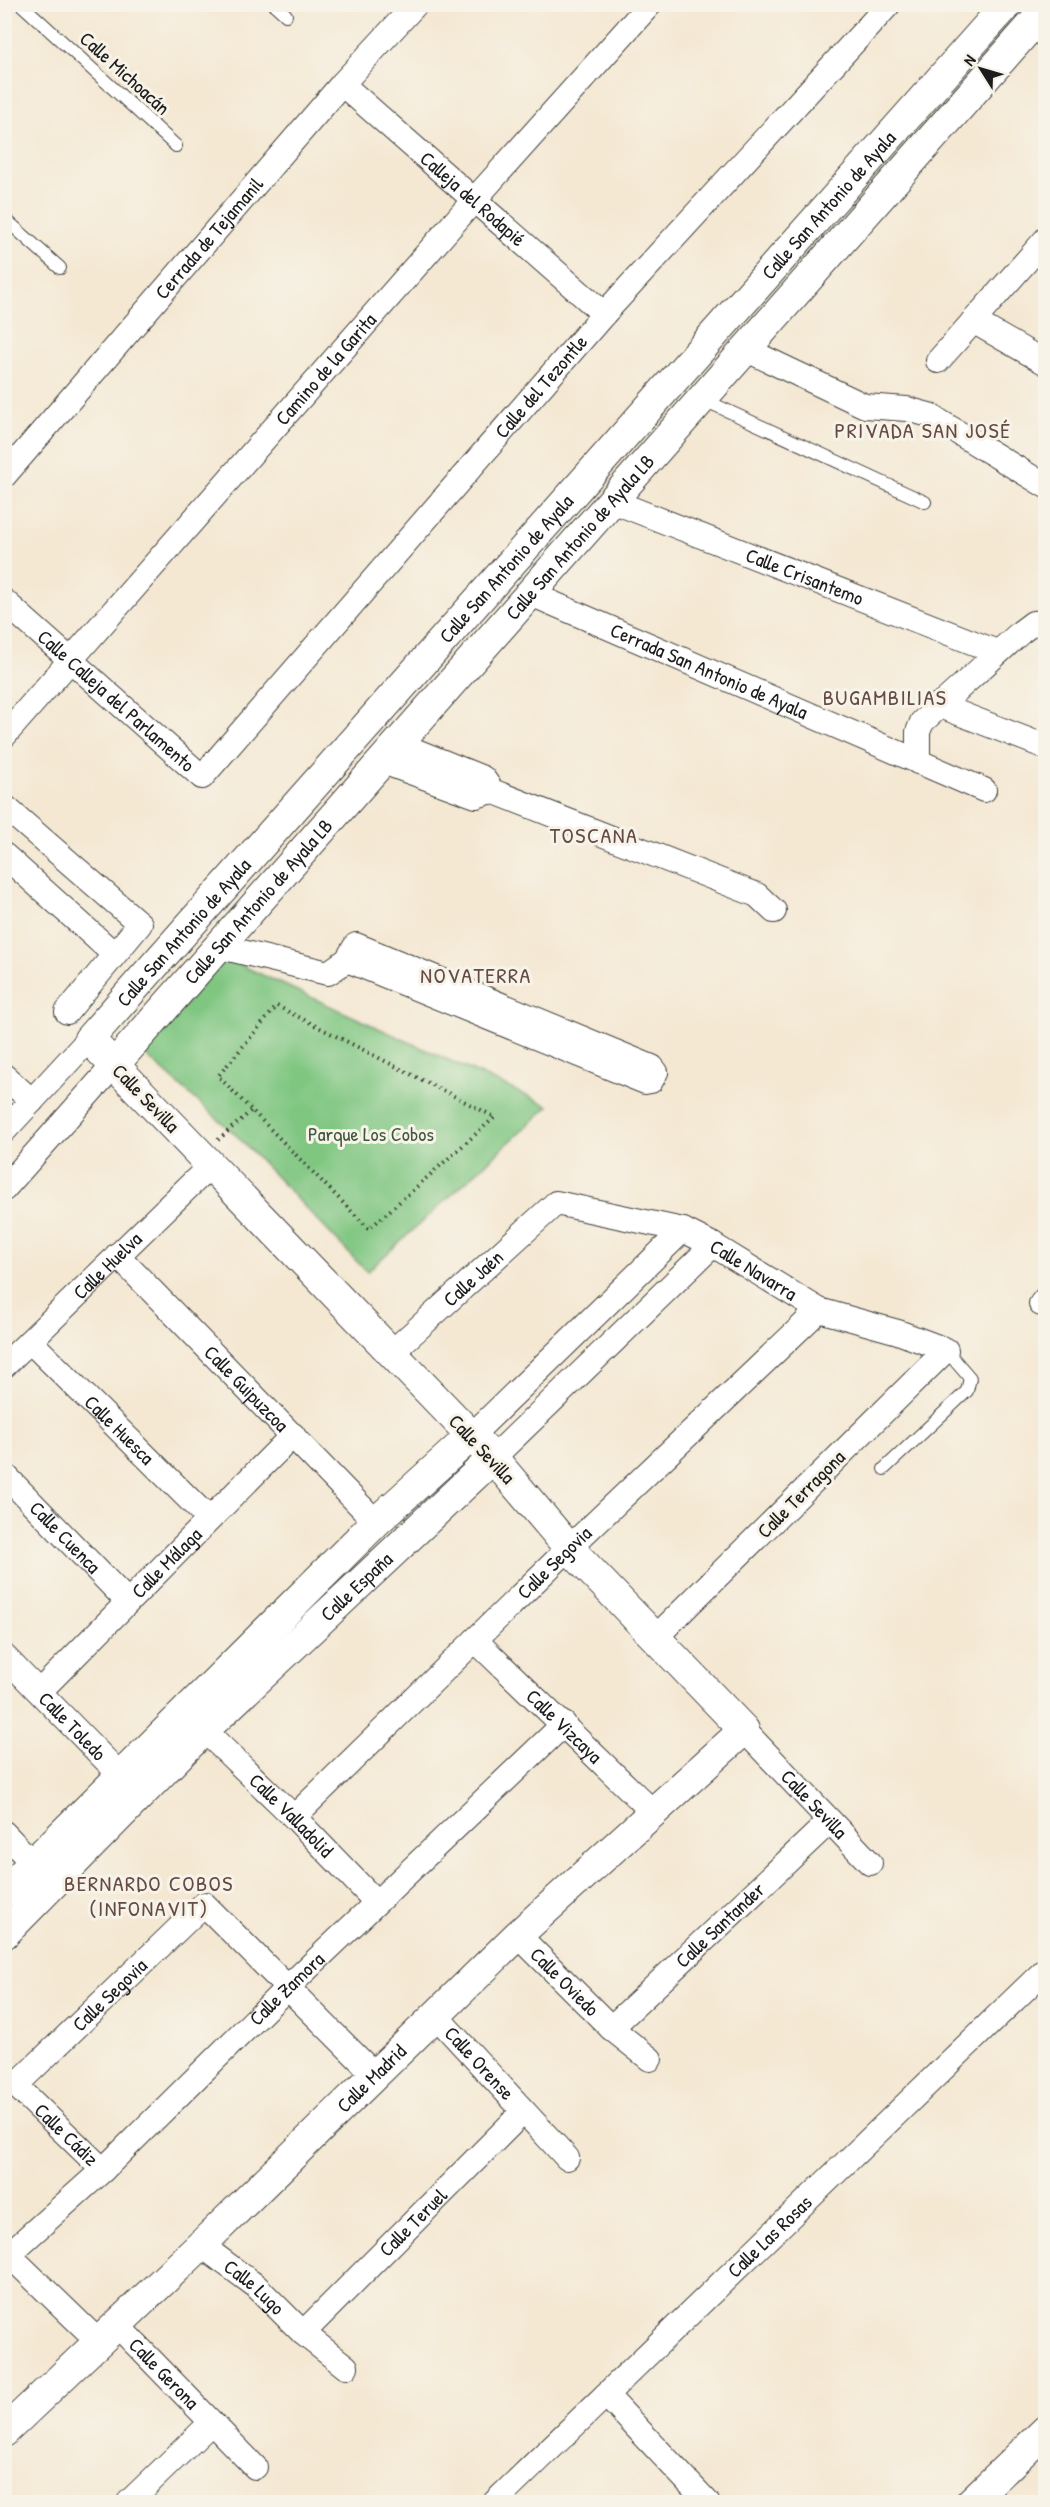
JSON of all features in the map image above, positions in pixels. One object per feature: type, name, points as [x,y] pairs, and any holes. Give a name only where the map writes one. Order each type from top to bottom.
[{"type":"street","name":"Cerrada de Tejamanil","points":[[4,476],[342,84],[416,4]]},
{"type":"street","name":"Camino de la Garita","points":[[4,736],[474,200],[650,4]]},
{"type":"street","name":"Calle del Tezontle","points":[[201,777],[604,314],[889,4]]},
{"type":"street","name":"Calle San Antonio de Ayala","points":[[4,1131],[89,1040],[1007,4]]},
{"type":"street","name":"Calle San Antonio de Ayala LB","points":[[114,1065],[221,947],[701,398],[1046,9]]},
{"type":"street","name":"Calleja del Rodapié","points":[[342,84],[604,314]]},
{"type":"street","points":[[938,361],[1046,239]]},
{"type":"street","points":[[776,264],[799,287]]},
{"type":"street","points":[[973,321],[1046,363]]},
{"type":"street","points":[[745,349],[865,406],[907,409],[929,416],[1046,486]]},
{"type":"street","points":[[645,410],[670,434]]},
{"type":"street","name":"Calle Crisantemo","points":[[612,501],[997,652]]},
{"type":"street","name":"Cerrada San Antonio de Ayala","points":[[531,594],[984,790]]},
{"type":"street","name":"Calle Calleja del Parlamento","points":[[4,601],[201,777]]},
{"type":"street","points":[[918,762],[918,732],[922,722],[997,652],[1033,623],[1046,622]]},
{"type":"street","points":[[938,705],[1046,747]]},
{"type":"street","points":[[391,753],[476,796],[492,791],[757,895],[774,910]]},
{"type":"street","points":[[323,774],[350,800]]},
{"type":"street","points":[[4,806],[140,924],[67,1012]]},
{"type":"street","points":[[4,855],[114,954]]},
{"type":"street","points":[[221,947],[328,973],[347,960],[356,945],[444,991],[528,1025]]},
{"type":"street","name":"Calle Sevilla","points":[[89,1040],[470,1437],[493,1458],[569,1548],[870,1863]]},
{"type":"street","points":[[4,1189],[114,1065]]},
{"type":"street","points":[[4,1076],[32,1101]]},
{"type":"street","name":"Calle Huelva","points":[[4,1366],[117,1255],[206,1160]]},
{"type":"street","name":"Calle Jaén","points":[[391,1353],[556,1203]]},
{"type":"street","name":"Calle Navarra","points":[[556,1203],[683,1230],[713,1245],[819,1310],[898,1332],[946,1350]]},
{"type":"street","name":"Calle España","points":[[4,1934],[43,1874],[131,1785],[376,1522],[470,1437],[683,1230]]},
{"type":"street","name":"Calle España","points":[[131,1785],[204,1730],[493,1458],[713,1245]]},
{"type":"street","name":"Calle Guipuzcoa","points":[[117,1255],[376,1522]]},
{"type":"street","name":"Calle Segovia","points":[[294,1816],[569,1548],[819,1310]]},
{"type":"street","name":"Calle Huesca","points":[[30,1341],[208,1519]]},
{"type":"street","name":"Calle Terragona","points":[[656,1637],[946,1350]]},
{"type":"street","name":"Calle Málaga","points":[[40,1691],[127,1600],[293,1435]]},
{"type":"street","name":"Calle Cuenca","points":[[4,1474],[127,1600]]},
{"type":"street","name":"Calle Vizcaya","points":[[476,1640],[654,1813]]},
{"type":"street","name":"Calle Toledo","points":[[4,1656],[131,1785]]},
{"type":"street","name":"Calle Zamora","points":[[7,2252],[103,2170],[288,1987],[564,1724]]},
{"type":"street","name":"Calle Valladolid","points":[[204,1730],[294,1816],[376,1902]]},
{"type":"street","name":"Calle Madrid","points":[[6,2429],[201,2245],[518,1935],[744,1730]]},
{"type":"street","name":"Calle Santander","points":[[610,2028],[830,1821]]},
{"type":"street","points":[[4,1833],[43,1874]]},
{"type":"street","name":"Calle España","points":[[4,1892],[43,1874]]},
{"type":"street","name":"Calle Segovia","points":[[10,2080],[204,1904],[288,1987]]},
{"type":"street","name":"Calle Oviedo","points":[[518,1935],[610,2028],[650,2059]]},
{"type":"street","name":"Calle Las Rosas","points":[[495,2502],[1046,1969]]},
{"type":"street","points":[[288,1987],[374,2074]]},
{"type":"street","name":"Calle Orense","points":[[436,2016],[567,2158]]},
{"type":"street","name":"Calle Cádiz","points":[[10,2080],[103,2170]]},
{"type":"street","name":"Calle Teruel","points":[[303,2333],[523,2112]]},
{"type":"street","name":"Calle Lugo","points":[[201,2245],[256,2286],[303,2333],[346,2367]]},
{"type":"street","name":"Calle Gerona","points":[[7,2252],[107,2332],[211,2422],[255,2467]]},
{"type":"street","points":[[606,2395],[707,2502]]},
{"type":"street","points":[[129,2502],[211,2422]]},
{"type":"street","points":[[971,2502],[1046,2430]]},
{"type":"lane","name":"Calle Michoacán","points":[[21,4],[176,146]]},
{"type":"lane","points":[[274,4],[286,15]]},
{"type":"lane","points":[[4,218],[60,268]]},
{"type":"lane","points":[[701,398],[925,502]]},
{"type":"lane","points":[[884,1469],[967,1391],[970,1377],[946,1350]]},
{"type":"path","points":[[277,1006],[495,1117],[369,1229],[252,1110],[218,1076],[277,1006]]},
{"type":"path","points":[[206,1160],[252,1110]]},
{"type":"green space","name":"Parque Los Cobos","points":[[223,957],[549,1106],[367,1272],[236,1135],[145,1055]]},
{"type":"district","name":"PRIVADA SAN JOSÉ","points":[[923,430]]},
{"type":"district","name":"BUGAMBILIAS","points":[[885,697]]},
{"type":"district","name":"TOSCANA","points":[[594,835]]},
{"type":"district","name":"NOVATERRA","points":[[476,975]]},
{"type":"district","name":"BERNARDO COBOS (INFONAVIT)","points":[[149,1896]]}]
